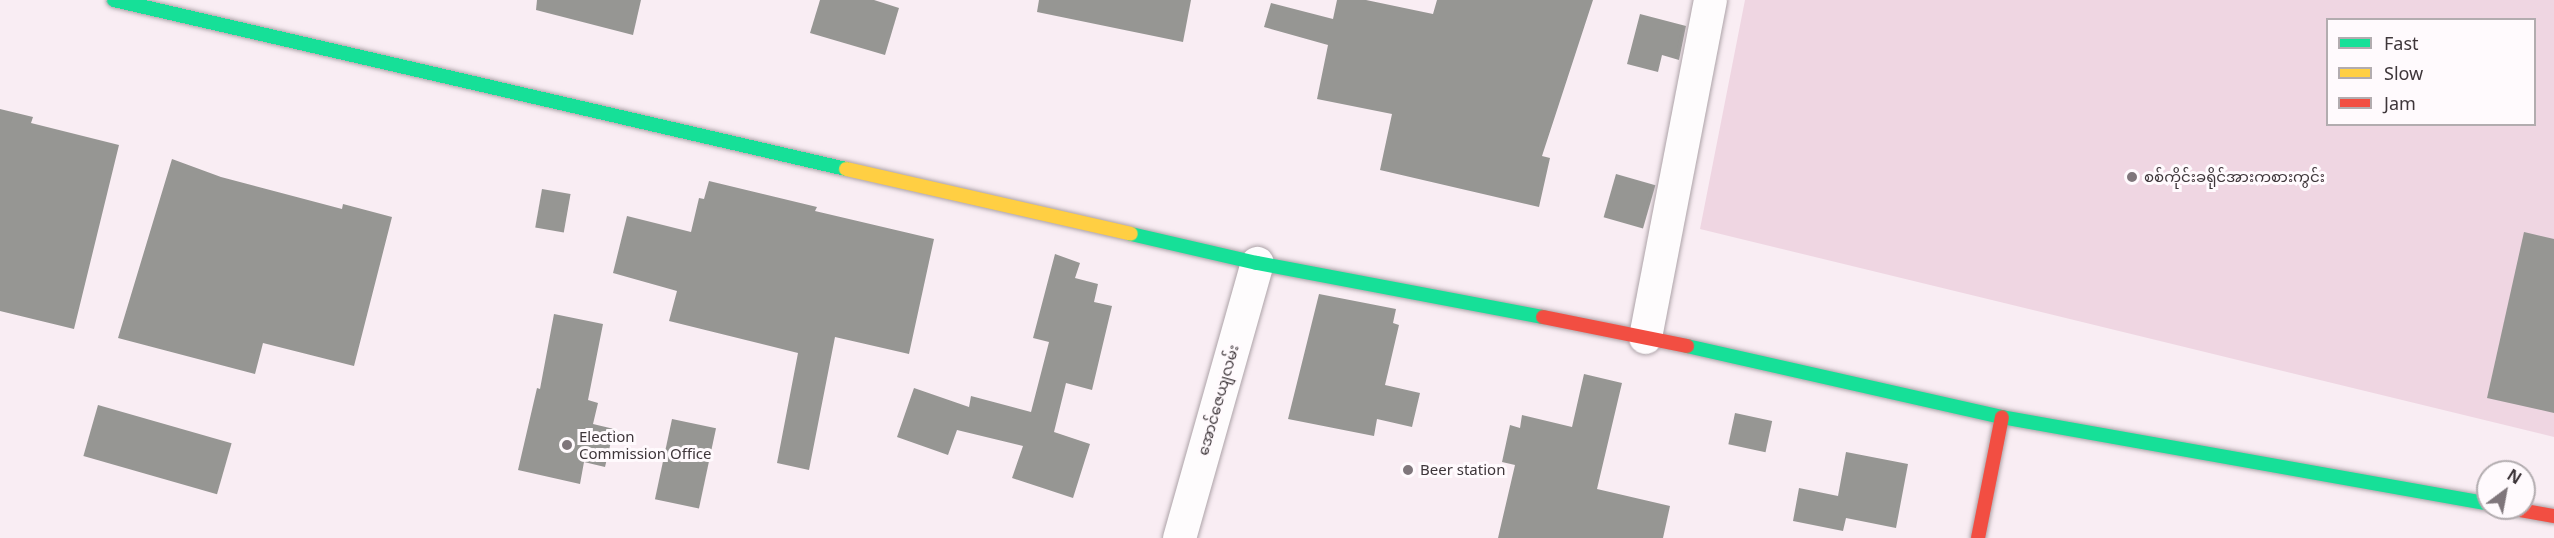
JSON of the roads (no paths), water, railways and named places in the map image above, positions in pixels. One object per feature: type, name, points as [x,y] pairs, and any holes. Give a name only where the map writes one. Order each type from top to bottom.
[{"type":"street","points":[[114,0],[1257,263],[1645,337],[2001,417],[2476,502]]},
{"type":"street","points":[[1645,337],[1710,0]]},
{"type":"street","name":"အောင်ဇေယျလမ်း","points":[[1179,538],[1257,263]]},
{"type":"street","points":[[1978,538],[2001,417]]},
{"type":"street","points":[[2536,513],[2554,516]]},
{"type":"place","name":"စစ်ကိုင်းခရိုင်အားကစားကွင်း","points":[[2132,177]]},
{"type":"place","name":"Election Commission Office","points":[[567,445]]},
{"type":"place","name":"Beer station","points":[[1408,470]]}]
